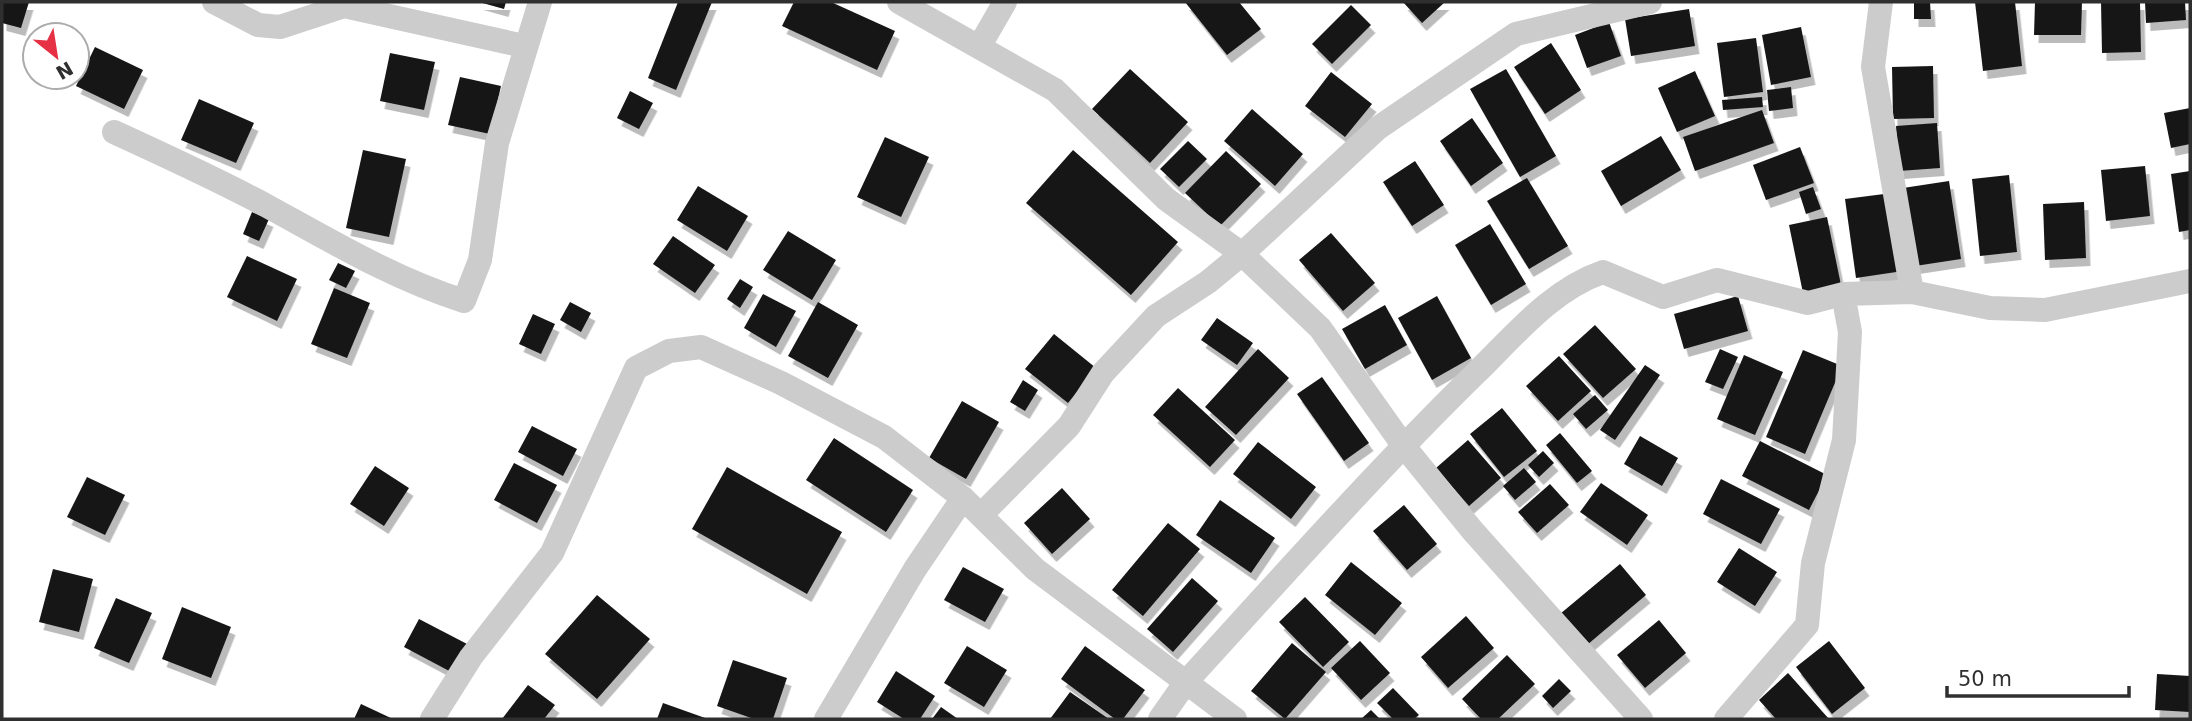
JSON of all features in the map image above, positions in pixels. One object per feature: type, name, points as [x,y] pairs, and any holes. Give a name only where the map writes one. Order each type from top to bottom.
[{"type":"street","points":[[215,2],[258,25],[279,27],[344,6],[524,46]]},
{"type":"street","points":[[114,132],[210,175],[345,250],[425,289],[464,301],[477,275],[497,143],[524,46],[540,2]]},
{"type":"street","points":[[899,2],[1055,90],[1166,199],[1242,254],[1320,328],[1403,445],[1472,530],[1641,719]]},
{"type":"street","points":[[979,47],[1005,2]]},
{"type":"street","points":[[981,515],[1069,426],[1103,373],[1156,316],[1208,282],[1242,254],[1378,128],[1516,34],[1650,2]]},
{"type":"street","points":[[1881,2],[1873,67],[1912,292]]},
{"type":"street","points":[[1160,719],[1186,682],[1403,445],[1544,306],[1575,281],[1603,272],[1663,297],[1717,280],[1808,303],[1843,294],[1912,292],[1990,308],[2045,310],[2190,281]]},
{"type":"street","points":[[1726,719],[1807,625],[1813,563],[1844,440],[1850,332],[1843,294]]},
{"type":"street","points":[[432,719],[471,657],[552,553],[636,368],[669,351],[701,347],[781,383],[884,437],[963,498],[1035,569],[1235,719]]},
{"type":"street","points":[[826,719],[851,681],[915,569],[963,498]]},
{"type":"building","points":[[2,2],[29,2],[21,28],[2,23]]},
{"type":"building","points":[[479,2],[506,2],[504,9]]},
{"type":"building","points":[[678,2],[712,2],[676,90],[648,78]]},
{"type":"building","points":[[794,2],[831,2],[895,31],[877,70],[782,26]]},
{"type":"building","points":[[1185,2],[1239,2],[1261,29],[1227,55]]},
{"type":"building","points":[[1403,2],[1445,2],[1422,23]]},
{"type":"building","points":[[1914,2],[1930,2],[1931,19],[1914,19]]},
{"type":"building","points":[[1975,2],[2015,2],[2022,66],[1983,71]]},
{"type":"building","points":[[2035,2],[2082,2],[2081,35],[2034,35]]},
{"type":"building","points":[[2101,2],[2140,2],[2141,52],[2102,53]]},
{"type":"building","points":[[2145,2],[2185,2],[2186,20],[2146,23]]},
{"type":"building","points":[[1351,5],[1371,25],[1332,64],[1312,44]]},
{"type":"building","points":[[1689,9],[1695,46],[1631,56],[1625,19]]},
{"type":"building","points":[[1609,22],[1621,56],[1587,68],[1575,35]]},
{"type":"building","points":[[1801,27],[1811,77],[1771,85],[1762,35]]},
{"type":"building","points":[[1756,38],[1763,92],[1724,97],[1717,43]]},
{"type":"building","points":[[1551,43],[1581,90],[1545,114],[1514,67]]},
{"type":"building","points":[[95,47],[143,70],[124,109],[86,91],[91,91],[91,55]]},
{"type":"building","points":[[390,53],[435,62],[424,110],[380,101]]},
{"type":"building","points":[[1933,66],[1934,118],[1893,119],[1892,67]]},
{"type":"building","points":[[1130,69],[1188,122],[1150,163],[1092,109]]},
{"type":"building","points":[[1506,69],[1556,156],[1520,177],[1470,89]]},
{"type":"building","points":[[1695,71],[1715,116],[1677,132],[1658,88]]},
{"type":"building","points":[[1331,72],[1372,104],[1345,137],[1305,106]]},
{"type":"building","points":[[460,77],[501,86],[490,134],[448,125]]},
{"type":"building","points":[[1791,87],[1793,108],[1769,111],[1767,90]]},
{"type":"building","points":[[630,91],[653,103],[639,129],[617,118]]},
{"type":"building","points":[[1762,97],[1763,107],[1723,110],[1722,100]]},
{"type":"building","points":[[199,99],[254,123],[236,163],[181,140]]},
{"type":"building","points":[[2190,108],[2190,144],[2171,148],[2164,113]]},
{"type":"building","points":[[1252,109],[1303,154],[1275,186],[1224,141]]},
{"type":"building","points":[[1762,110],[1774,143],[1695,171],[1683,137]]},
{"type":"building","points":[[1472,118],[1503,163],[1471,186],[1440,141]]},
{"type":"building","points":[[1937,123],[1940,168],[1899,171],[1896,126]]},
{"type":"building","points":[[1661,136],[1681,170],[1621,206],[1601,171]]},
{"type":"building","points":[[885,137],[929,157],[901,217],[857,197]]},
{"type":"building","points":[[1188,141],[1207,159],[1179,187],[1160,169]]},
{"type":"building","points":[[1800,147],[1814,183],[1766,200],[1753,165]]},
{"type":"building","points":[[363,150],[406,159],[389,237],[346,228]]},
{"type":"building","points":[[1073,150],[1178,242],[1131,295],[1026,203]]},
{"type":"building","points":[[1226,151],[1261,184],[1220,226],[1185,193]]},
{"type":"building","points":[[1415,161],[1444,205],[1412,226],[1383,182]]},
{"type":"building","points":[[2145,166],[2150,216],[2106,221],[2101,170]]},
{"type":"building","points":[[2190,171],[2190,230],[2179,232],[2171,174]]},
{"type":"building","points":[[2009,175],[2017,252],[1980,256],[1972,179]]},
{"type":"building","points":[[1527,178],[1568,246],[1529,269],[1487,201]]},
{"type":"building","points":[[1949,181],[1961,259],[1915,266],[1903,188]]},
{"type":"building","points":[[698,186],[748,216],[727,251],[677,220]]},
{"type":"building","points":[[1813,187],[1821,209],[1806,214],[1799,192]]},
{"type":"building","points":[[1892,193],[1903,271],[1856,278],[1845,199]]},
{"type":"building","points":[[2084,202],[2086,258],[2045,260],[2043,204]]},
{"type":"building","points":[[252,212],[269,219],[259,241],[243,234]]},
{"type":"building","points":[[1827,217],[1841,285],[1803,293],[1789,225]]},
{"type":"building","points":[[1490,224],[1526,284],[1491,305],[1455,245]]},
{"type":"building","points":[[788,231],[836,260],[812,300],[763,270]]},
{"type":"building","points":[[1331,233],[1375,283],[1343,311],[1299,260]]},
{"type":"building","points":[[673,236],[715,265],[695,293],[653,264]]},
{"type":"building","points":[[247,256],[297,279],[277,321],[227,297]]},
{"type":"building","points":[[338,263],[355,271],[346,288],[329,280]]},
{"type":"building","points":[[740,279],[753,287],[740,308],[727,299]]},
{"type":"building","points":[[334,288],[370,303],[347,358],[311,344]]},
{"type":"building","points":[[763,294],[796,311],[776,347],[744,328]]},
{"type":"building","points":[[1437,296],[1471,358],[1432,380],[1398,318]]},
{"type":"building","points":[[1738,296],[1748,331],[1684,349],[1674,314]]},
{"type":"building","points":[[570,302],[591,313],[581,332],[560,320]]},
{"type":"building","points":[[818,302],[858,325],[828,378],[788,356]]},
{"type":"building","points":[[1385,305],[1407,345],[1365,369],[1342,329]]},
{"type":"building","points":[[533,314],[555,324],[541,354],[519,344]]},
{"type":"building","points":[[1217,318],[1253,343],[1237,365],[1201,340]]},
{"type":"building","points":[[1595,325],[1636,369],[1603,398],[1563,354]]},
{"type":"building","points":[[1054,334],[1096,368],[1068,403],[1025,369]]},
{"type":"building","points":[[1258,349],[1289,378],[1236,435],[1205,407]]},
{"type":"building","points":[[1720,349],[1738,357],[1723,389],[1705,382]]},
{"type":"building","points":[[1803,350],[1842,366],[1805,454],[1766,437]]},
{"type":"building","points":[[1744,355],[1783,372],[1755,435],[1717,419]]},
{"type":"building","points":[[1559,356],[1591,391],[1558,421],[1526,386]]},
{"type":"building","points":[[1645,365],[1660,375],[1615,440],[1600,430]]},
{"type":"building","points":[[1322,377],[1369,443],[1344,461],[1297,394]]},
{"type":"building","points":[[1023,380],[1038,390],[1025,411],[1010,402]]},
{"type":"building","points":[[1178,388],[1235,440],[1210,467],[1153,415]]},
{"type":"building","points":[[1595,395],[1608,410],[1586,429],[1573,414]]},
{"type":"building","points":[[962,401],[999,422],[966,479],[929,458]]},
{"type":"building","points":[[1502,408],[1537,451],[1504,477],[1470,434]]},
{"type":"building","points":[[532,426],[577,449],[563,476],[518,452]]},
{"type":"building","points":[[1560,433],[1592,471],[1577,483],[1546,445]]},
{"type":"building","points":[[1640,436],[1678,458],[1662,486],[1624,464]]},
{"type":"building","points":[[834,438],[913,490],[886,532],[806,480]]},
{"type":"building","points":[[1468,440],[1501,478],[1469,506],[1436,468]]},
{"type":"building","points":[[1760,441],[1827,475],[1809,510],[1742,476]]},
{"type":"building","points":[[1258,442],[1316,487],[1291,519],[1233,474]]},
{"type":"building","points":[[1543,451],[1554,463],[1539,477],[1528,465]]},
{"type":"building","points":[[514,463],[557,485],[537,523],[494,500]]},
{"type":"building","points":[[375,466],[409,488],[384,526],[350,504]]},
{"type":"building","points":[[727,467],[842,532],[807,594],[692,529]]},
{"type":"building","points":[[1524,468],[1536,482],[1515,500],[1503,486]]},
{"type":"building","points":[[87,477],[125,495],[105,535],[67,517]]},
{"type":"building","points":[[1721,479],[1780,509],[1761,544],[1703,514]]},
{"type":"building","points":[[1601,483],[1648,515],[1627,545],[1580,512]]},
{"type":"building","points":[[1550,484],[1569,505],[1537,533],[1518,512]]},
{"type":"building","points":[[1062,488],[1090,519],[1052,554],[1024,523]]},
{"type":"building","points":[[1220,500],[1275,538],[1251,573],[1196,535]]},
{"type":"building","points":[[1404,505],[1437,544],[1407,570],[1373,531]]},
{"type":"building","points":[[1168,523],[1200,549],[1143,616],[1112,590]]},
{"type":"building","points":[[1739,548],[1777,572],[1755,606],[1717,582]]},
{"type":"building","points":[[1351,562],[1402,603],[1375,635],[1325,595]]},
{"type":"building","points":[[1620,564],[1646,595],[1587,645],[1560,614]]},
{"type":"building","points":[[963,567],[1004,589],[985,622],[944,600]]},
{"type":"building","points":[[53,569],[93,579],[79,632],[39,622]]},
{"type":"building","points":[[1192,578],[1218,601],[1173,652],[1147,629]]},
{"type":"building","points":[[597,595],[650,639],[597,699],[545,654]]},
{"type":"building","points":[[1305,597],[1349,642],[1323,667],[1279,622]]},
{"type":"building","points":[[116,598],[152,613],[129,663],[94,648]]},
{"type":"building","points":[[182,607],[231,627],[211,678],[162,659]]},
{"type":"building","points":[[1466,616],[1494,648],[1448,688],[1421,657]]},
{"type":"building","points":[[419,619],[469,645],[453,673],[404,647]]},
{"type":"building","points":[[1659,620],[1686,653],[1645,688],[1617,655]]},
{"type":"building","points":[[1360,641],[1390,673],[1361,700],[1331,668]]},
{"type":"building","points":[[1829,641],[1865,688],[1832,714],[1796,667]]},
{"type":"building","points":[[1292,643],[1326,672],[1285,719],[1251,691]]},
{"type":"building","points":[[967,646],[1007,670],[984,707],[944,683]]},
{"type":"building","points":[[1085,646],[1145,690],[1123,719],[1115,719],[1061,679]]},
{"type":"building","points":[[1507,655],[1535,684],[1498,719],[1481,719],[1462,699]]},
{"type":"building","points":[[733,660],[787,678],[773,719],[754,719],[717,706]]},
{"type":"building","points":[[896,671],[935,696],[920,719],[904,719],[877,702]]},
{"type":"building","points":[[1788,673],[1829,719],[1776,719],[1759,700]]},
{"type":"building","points":[[2157,674],[2190,676],[2190,712],[2155,710]]},
{"type":"building","points":[[1559,679],[1571,691],[1553,708],[1542,696]]},
{"type":"building","points":[[528,685],[555,705],[544,719],[502,719]]},
{"type":"building","points":[[1393,688],[1419,715],[1414,719],[1393,719],[1377,703]]},
{"type":"building","points":[[1070,692],[1109,719],[1050,719]]},
{"type":"building","points":[[663,703],[708,719],[657,719]]},
{"type":"building","points":[[361,704],[393,719],[354,719]]},
{"type":"building","points":[[941,707],[958,719],[932,719]]},
{"type":"building","points":[[1371,710],[1380,719],[1361,719]]}]
